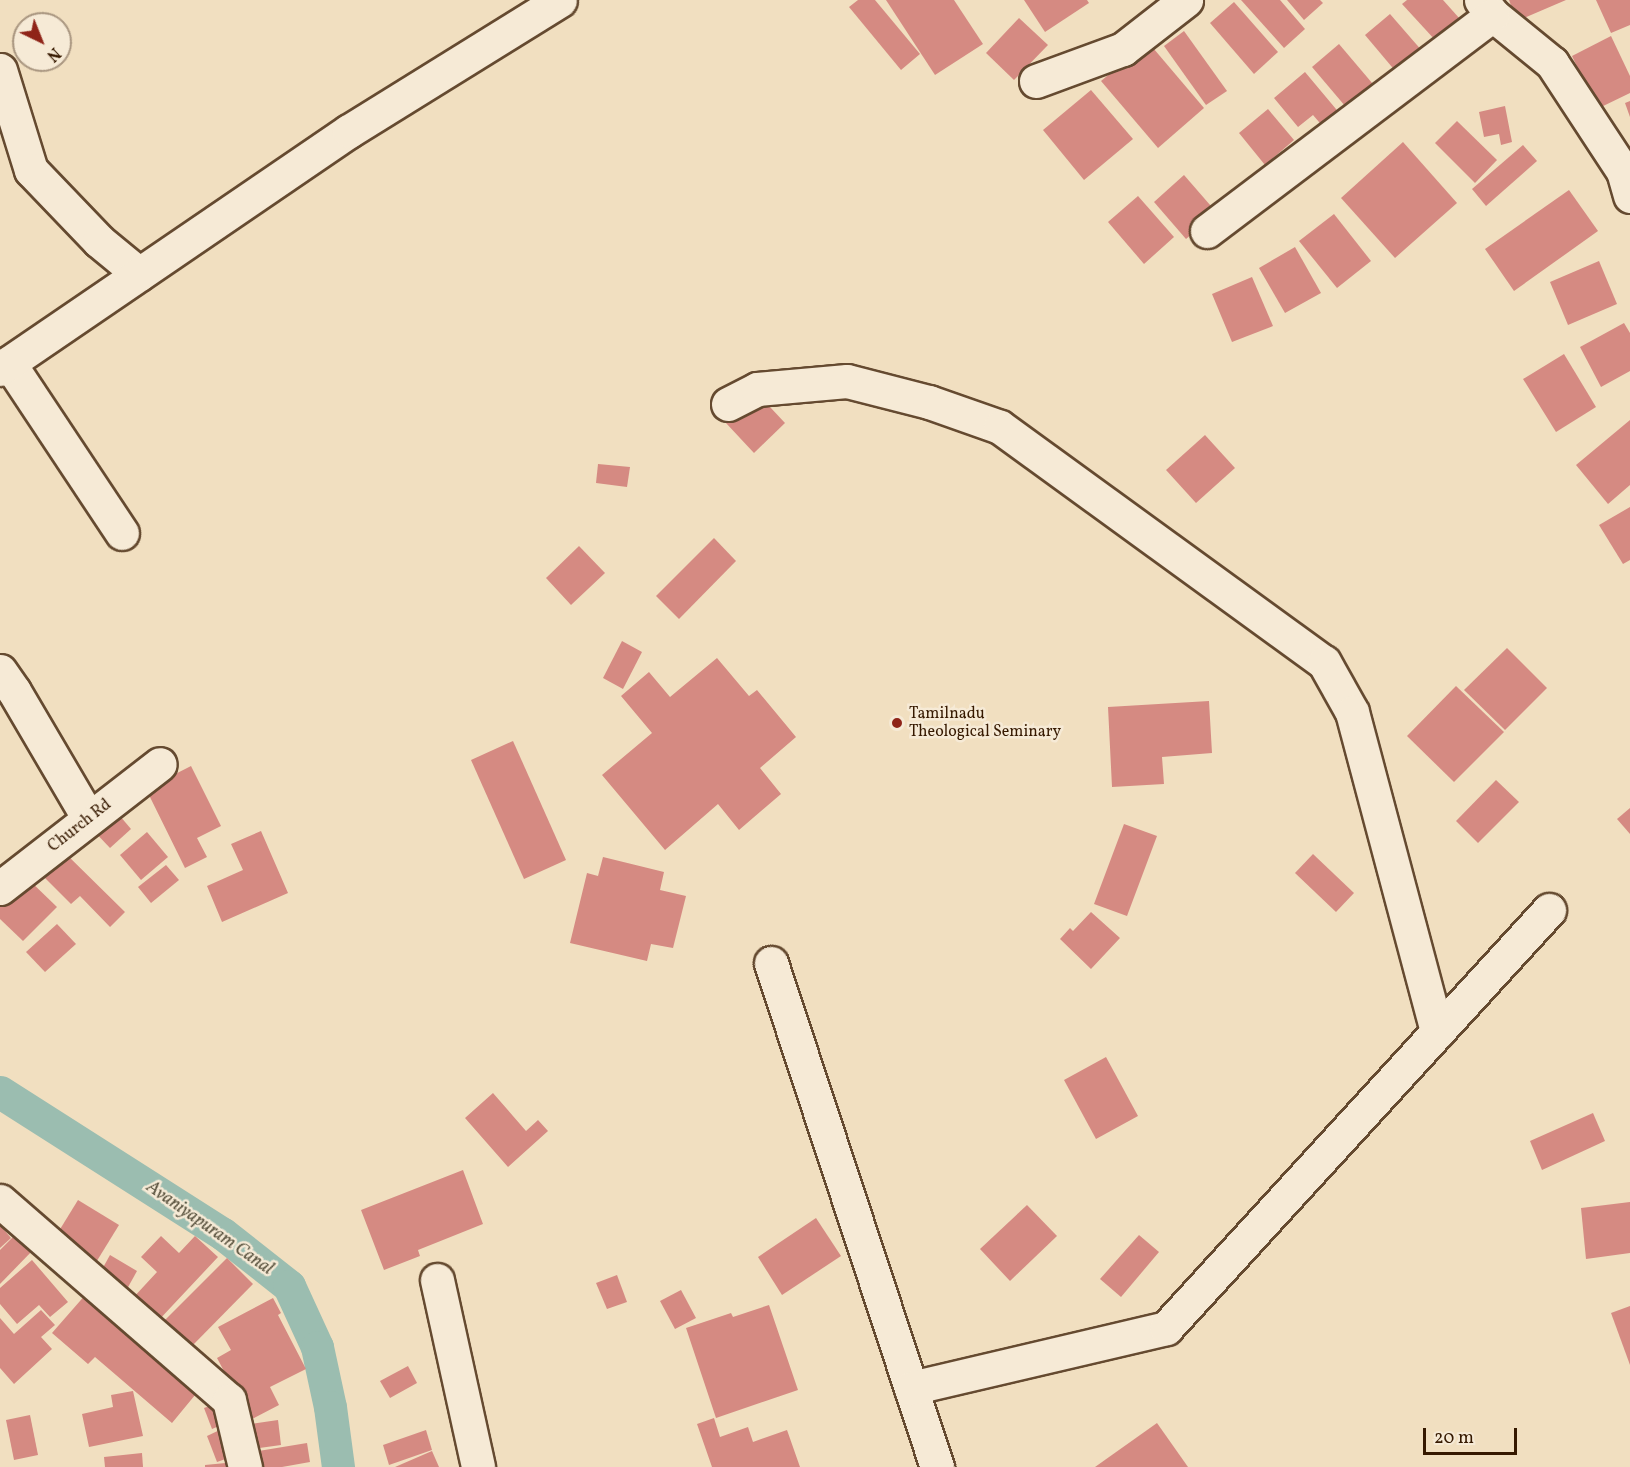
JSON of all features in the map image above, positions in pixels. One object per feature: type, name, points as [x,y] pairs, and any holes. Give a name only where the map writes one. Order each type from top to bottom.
[{"type":"street","points":[[122,533],[4,366],[349,130],[560,0]]},
{"type":"street","points":[[1036,81],[1123,49],[1186,0]]},
{"type":"street","points":[[1207,231],[1487,8],[1552,63],[1628,179]]},
{"type":"street","points":[[4,91],[32,170],[99,241],[139,274]]},
{"type":"street","points":[[728,405],[757,389],[847,381],[929,402],[1000,427],[1324,662],[1352,712],[1437,1032]]},
{"type":"street","points":[[0,671],[89,819]]},
{"type":"street","name":"Church Rd","points":[[0,888],[160,764]]},
{"type":"street","points":[[911,1388],[1166,1328],[1549,910]]},
{"type":"street","points":[[771,963],[937,1467]]},
{"type":"street","points":[[0,1202],[229,1400],[245,1467]]},
{"type":"street","points":[[437,1280],[478,1467]]},
{"type":"building","points":[[858,0],[875,0],[920,54],[901,70],[849,7]]},
{"type":"building","points":[[886,0],[954,0],[983,44],[935,75]]},
{"type":"building","points":[[1024,0],[1087,0],[1089,3],[1045,32]]},
{"type":"building","points":[[1241,0],[1280,0],[1305,29],[1284,48]]},
{"type":"building","points":[[1287,0],[1320,0],[1323,3],[1304,20]]},
{"type":"building","points":[[1407,0],[1443,0],[1460,19],[1436,41],[1402,4]]},
{"type":"building","points":[[1509,0],[1566,0],[1517,21]]},
{"type":"building","points":[[1596,0],[1630,0],[1630,25],[1611,33]]},
{"type":"building","points":[[1234,2],[1278,52],[1254,74],[1210,23]]},
{"type":"building","points":[[1390,14],[1423,52],[1397,73],[1365,35]]},
{"type":"building","points":[[1019,18],[1048,45],[1014,80],[986,53]]},
{"type":"building","points":[[1184,31],[1227,91],[1206,105],[1164,46]]},
{"type":"building","points":[[1611,36],[1630,76],[1630,93],[1597,109],[1572,56]]},
{"type":"building","points":[[1148,42],[1204,108],[1158,148],[1101,81]]},
{"type":"building","points":[[1339,44],[1378,90],[1351,113],[1312,67]]},
{"type":"building","points":[[1305,72],[1341,115],[1325,129],[1313,115],[1298,127],[1274,98]]},
{"type":"building","points":[[1091,90],[1133,139],[1084,180],[1043,130]]},
{"type":"building","points":[[1630,101],[1630,117],[1625,103]]},
{"type":"building","points":[[1505,106],[1512,142],[1501,145],[1499,134],[1484,137],[1479,112]]},
{"type":"building","points":[[1268,109],[1294,140],[1265,165],[1239,133]]},
{"type":"building","points":[[1457,121],[1497,160],[1475,183],[1435,143]]},
{"type":"building","points":[[1403,142],[1457,203],[1395,258],[1341,198]]},
{"type":"building","points":[[1523,145],[1537,161],[1486,206],[1472,189]]},
{"type":"building","points":[[1184,175],[1217,213],[1186,239],[1154,202]]},
{"type":"building","points":[[1569,190],[1598,231],[1514,291],[1485,249]]},
{"type":"building","points":[[1138,196],[1174,237],[1144,264],[1108,222]]},
{"type":"building","points":[[1334,214],[1371,261],[1337,288],[1299,241]]},
{"type":"building","points":[[1295,247],[1321,293],[1285,313],[1259,268]]},
{"type":"building","points":[[1599,261],[1617,304],[1568,325],[1550,282]]},
{"type":"building","points":[[1252,277],[1273,326],[1232,342],[1212,294]]},
{"type":"building","points":[[1624,323],[1630,333],[1630,371],[1601,387],[1580,347]]},
{"type":"building","points":[[1564,354],[1596,407],[1556,432],[1523,379]]},
{"type":"building","points":[[756,392],[785,423],[754,453],[725,422]]},
{"type":"building","points":[[1630,420],[1630,485],[1608,504],[1576,465]]},
{"type":"building","points":[[1205,435],[1235,468],[1196,503],[1166,470]]},
{"type":"building","points":[[598,464],[630,467],[627,487],[596,483]]},
{"type":"building","points":[[1630,507],[1630,560],[1623,564],[1599,525]]},
{"type":"building","points":[[714,538],[736,561],[679,619],[656,596]]},
{"type":"building","points":[[579,546],[605,573],[571,605],[546,578]]},
{"type":"building","points":[[622,641],[642,652],[623,689],[603,678]]},
{"type":"building","points":[[1507,648],[1547,688],[1505,730],[1464,690]]},
{"type":"building","points":[[717,658],[749,696],[757,690],[796,737],[760,768],[781,794],[739,830],[718,804],[665,850],[602,775],[652,733],[621,696],[649,672],[670,697]]},
{"type":"building","points":[[1456,686],[1504,732],[1454,782],[1407,736]]},
{"type":"building","points":[[1209,701],[1212,753],[1162,757],[1164,784],[1112,787],[1108,707]]},
{"type":"building","points":[[513,741],[566,860],[524,879],[471,760]]},
{"type":"building","points":[[191,766],[221,826],[197,838],[207,857],[185,868],[146,789]]},
{"type":"building","points":[[1496,780],[1519,802],[1478,843],[1456,821]]},
{"type":"building","points":[[1630,808],[1630,834],[1617,819]]},
{"type":"building","points":[[114,809],[131,829],[110,848],[92,829]]},
{"type":"building","points":[[1124,824],[1157,836],[1127,916],[1094,904]]},
{"type":"building","points":[[261,831],[288,893],[222,922],[207,886],[243,870],[231,844]]},
{"type":"building","points":[[147,832],[168,857],[141,880],[120,855]]},
{"type":"building","points":[[63,851],[125,912],[110,927],[80,896],[71,904],[41,874]]},
{"type":"building","points":[[1313,854],[1354,893],[1336,912],[1295,873]]},
{"type":"building","points":[[603,857],[664,872],[660,890],[686,896],[673,948],[651,944],[647,961],[570,943],[587,873],[598,876]]},
{"type":"building","points":[[166,865],[179,880],[151,903],[138,887]]},
{"type":"building","points":[[27,878],[57,907],[23,941],[0,919],[0,906]]},
{"type":"building","points":[[1091,912],[1120,938],[1091,969],[1060,939],[1070,928],[1073,931]]},
{"type":"building","points":[[57,924],[76,944],[45,972],[26,952]]},
{"type":"building","points":[[1106,1057],[1138,1116],[1096,1139],[1064,1080]]},
{"type":"building","points":[[493,1093],[526,1131],[538,1120],[548,1131],[508,1167],[465,1118]]},
{"type":"building","points":[[1593,1113],[1605,1141],[1542,1170],[1530,1141]]},
{"type":"building","points":[[463,1170],[483,1224],[418,1250],[420,1256],[384,1270],[361,1210]]},
{"type":"building","points":[[78,1200],[119,1225],[95,1264],[54,1239]]},
{"type":"building","points":[[1630,1202],[1630,1253],[1586,1259],[1581,1208]]},
{"type":"building","points":[[1027,1205],[1057,1236],[1010,1281],[980,1249]]},
{"type":"building","points":[[816,1218],[841,1256],[782,1295],[758,1257]]},
{"type":"building","points":[[0,1225],[11,1238],[0,1248]]},
{"type":"building","points":[[17,1233],[34,1249],[0,1284],[0,1250]]},
{"type":"building","points":[[1139,1235],[1159,1252],[1121,1297],[1100,1279]]},
{"type":"building","points":[[161,1236],[179,1253],[195,1236],[218,1257],[157,1322],[132,1299],[157,1272],[141,1257]]},
{"type":"building","points":[[110,1255],[137,1271],[127,1289],[100,1273]]},
{"type":"building","points":[[227,1258],[253,1284],[191,1347],[165,1320]]},
{"type":"building","points":[[32,1260],[68,1302],[50,1317],[39,1305],[17,1324],[0,1304],[0,1288]]},
{"type":"building","points":[[617,1275],[627,1302],[607,1309],[596,1283]]},
{"type":"building","points":[[681,1290],[696,1318],[675,1329],[660,1301]]},
{"type":"building","points":[[87,1293],[200,1389],[172,1423],[95,1357],[88,1364],[52,1333]]},
{"type":"building","points":[[273,1298],[281,1313],[278,1315],[306,1369],[270,1387],[279,1405],[250,1420],[217,1358],[231,1350],[218,1327]]},
{"type":"building","points":[[769,1305],[798,1390],[716,1418],[686,1328],[731,1313],[733,1317]]},
{"type":"building","points":[[1630,1306],[1630,1365],[1611,1313]]},
{"type":"building","points":[[41,1310],[55,1325],[41,1337],[52,1349],[14,1384],[0,1368],[0,1318],[14,1334]]},
{"type":"building","points":[[408,1366],[417,1383],[390,1398],[380,1381]]},
{"type":"building","points":[[133,1391],[143,1436],[89,1447],[82,1414],[113,1407],[111,1395]]},
{"type":"building","points":[[218,1403],[226,1423],[212,1429],[204,1408]]},
{"type":"building","points":[[30,1415],[38,1455],[14,1460],[6,1420]]},
{"type":"building","points":[[714,1418],[720,1437],[748,1427],[753,1442],[787,1430],[800,1467],[712,1467],[697,1424]]},
{"type":"building","points":[[278,1420],[281,1445],[253,1449],[250,1424]]},
{"type":"building","points":[[1157,1423],[1188,1467],[1095,1467]]},
{"type":"building","points":[[226,1427],[237,1455],[217,1462],[207,1436]]},
{"type":"building","points":[[426,1430],[432,1450],[389,1465],[383,1445]]},
{"type":"building","points":[[307,1443],[310,1462],[282,1467],[254,1467],[252,1452]]},
{"type":"building","points":[[432,1451],[439,1467],[395,1467]]},
{"type":"building","points":[[142,1453],[143,1467],[105,1467],[104,1457]]},
{"type":"building","points":[[236,1462],[237,1467],[205,1467],[205,1465]]},
{"type":"waterway","name":"Avaniyapuram Canal","points":[[0,1092],[223,1234],[289,1286],[317,1347],[330,1407],[338,1467]]},
{"type":"place","name":"Tamilnadu Theological Seminary","points":[[897,723]]}]
